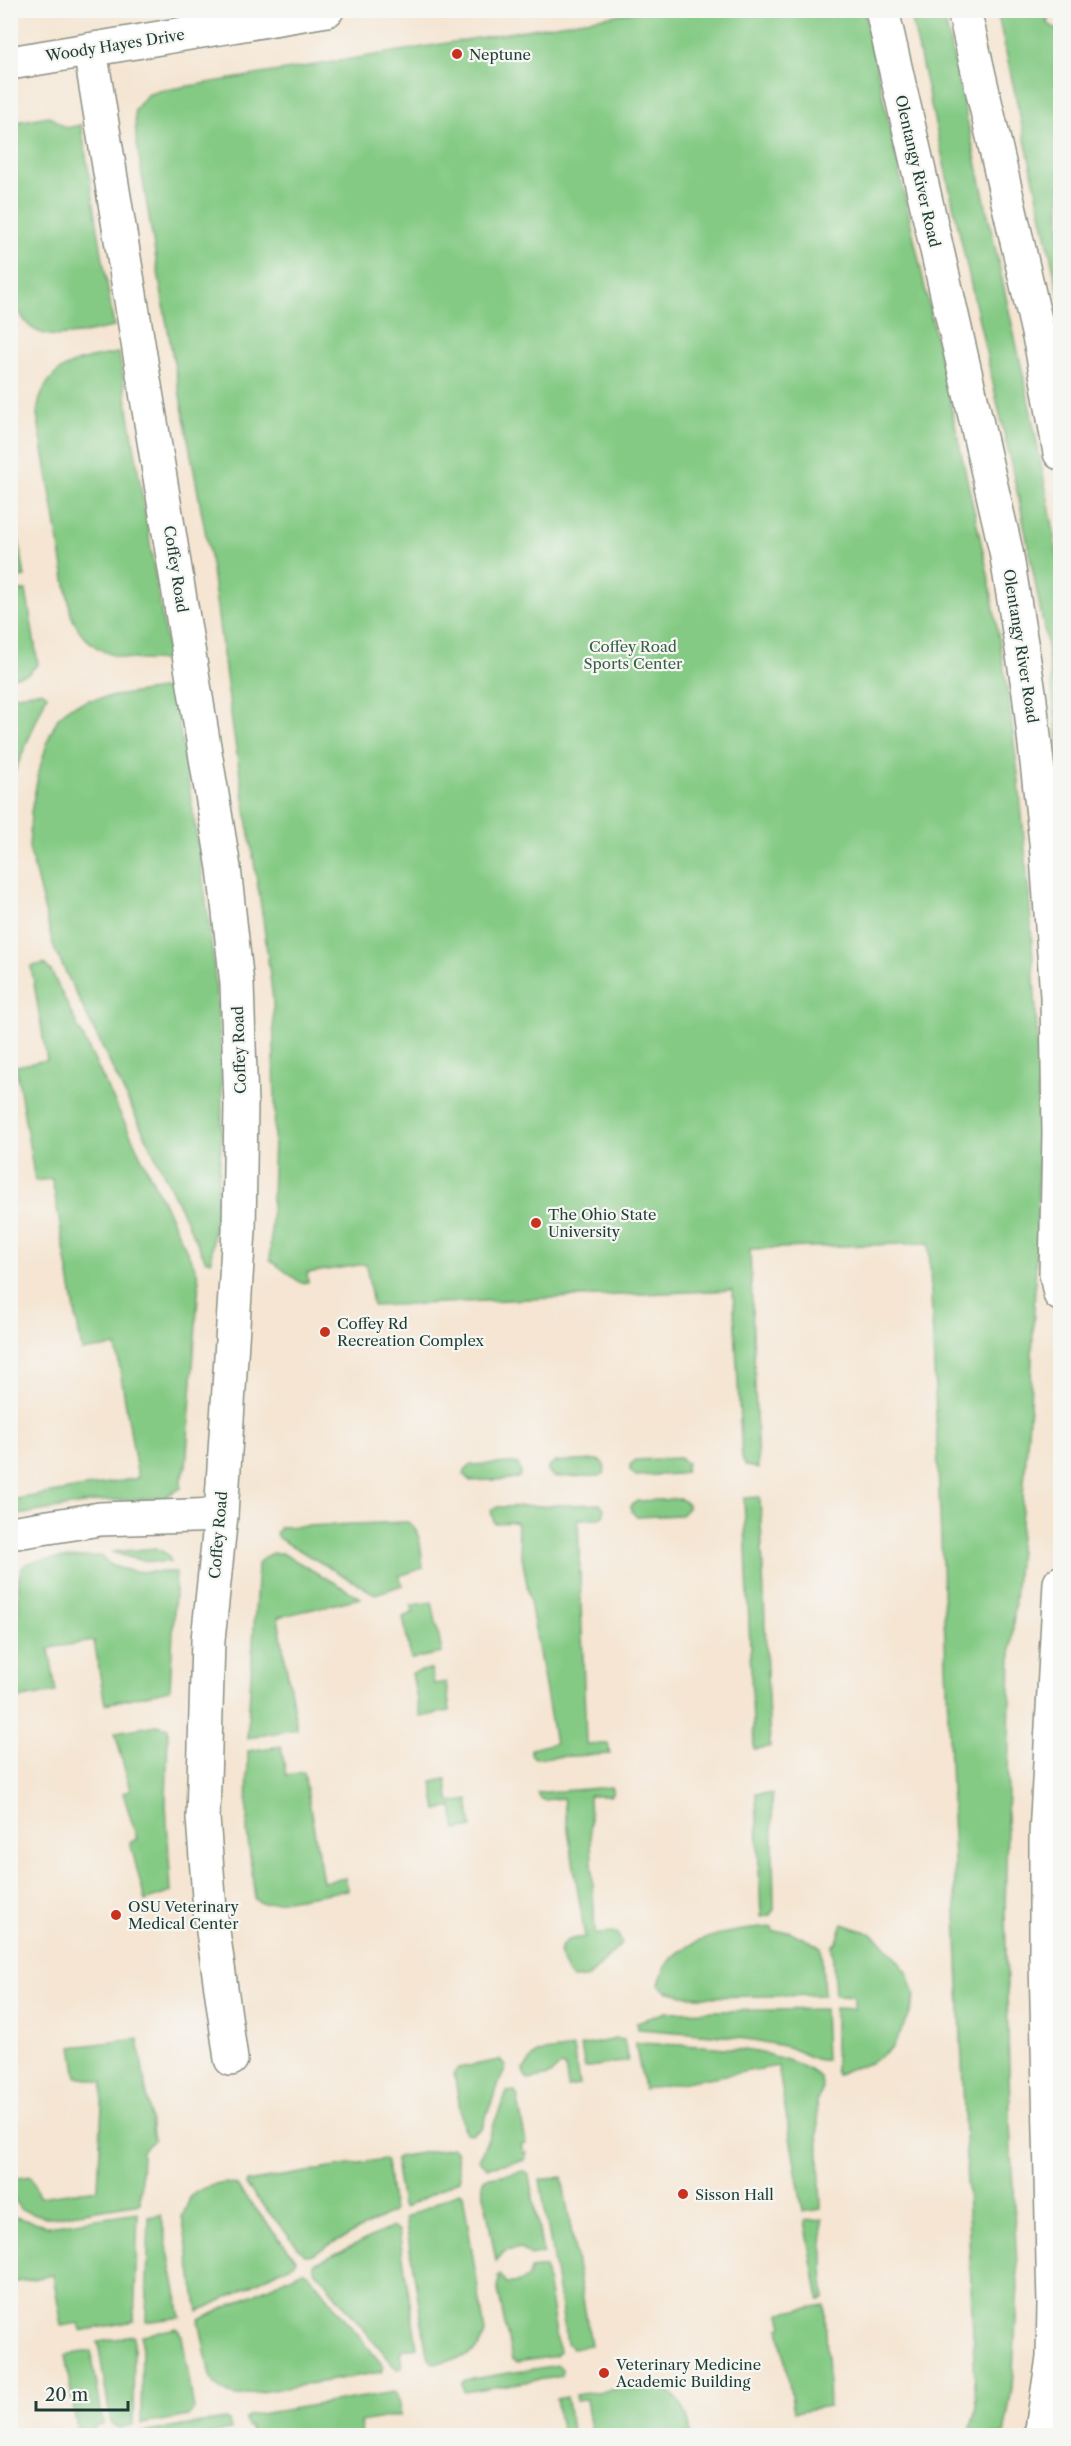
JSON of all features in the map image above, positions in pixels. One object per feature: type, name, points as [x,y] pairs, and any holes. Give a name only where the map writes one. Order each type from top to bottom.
[{"type":"main road","name":"Woody Hayes Drive","points":[[10,63],[327,10]]},
{"type":"main road","name":"Olentangy River Road","points":[[882,10],[1006,551],[1029,692],[1046,842],[1057,996],[1059,1134],[1056,1274],[1060,1294]]},
{"type":"main road","points":[[964,10],[1042,350],[1060,453]]},
{"type":"main road","name":"Coffey Road","points":[[90,50],[224,868],[237,984],[241,1105],[238,1230],[221,1515],[208,1640],[203,1818],[210,1911],[231,2059]]},
{"type":"main road","points":[[10,1533],[100,1520],[221,1515]]},
{"type":"main road","points":[[1041,2436],[1053,2358],[1046,1835],[1060,1583]]},
{"type":"green space","name":"Coffey Road Sports Center","points":[[640,11],[864,11],[989,579],[1008,694],[1019,782],[1030,906],[1037,1032],[1039,1137],[1030,1406],[1011,1652],[1005,1911],[1011,2150],[1018,2286],[1012,2388],[1004,2435],[969,2435],[976,2409],[929,1243],[750,1249],[758,1469],[745,1465],[742,1458],[733,1290],[373,1306],[366,1264],[307,1273],[308,1282],[301,1283],[270,1260],[275,1106],[273,1000],[211,563],[165,314],[136,138],[135,110],[147,95],[159,91]]},
{"type":"green space","points":[[910,11],[943,11],[1026,388],[1052,520],[1060,578],[1060,758],[1046,639],[1021,509]]},
{"type":"green space","points":[[997,11],[1054,11],[1046,22],[1060,32],[1060,299]]},
{"type":"green space","points":[[49,116],[66,128],[81,125],[114,327],[74,335],[47,334],[35,330],[26,322],[19,309],[13,272],[10,272],[11,123]]},
{"type":"green space","points":[[119,353],[169,660],[124,658],[99,649],[88,640],[71,615],[37,414],[40,398],[46,385],[65,367],[90,358]]},
{"type":"green space","points":[[10,489],[25,577],[11,579],[10,579]]},
{"type":"green space","points":[[26,590],[38,664],[28,674],[11,677],[11,593]]},
{"type":"green space","points":[[173,687],[206,899],[221,1058],[222,1130],[211,1261],[206,1261],[54,948],[29,848],[31,812],[39,771],[49,737],[58,718],[70,707],[89,700]]},
{"type":"green space","points":[[42,691],[47,695],[11,781],[11,696]]},
{"type":"green space","points":[[44,964],[51,971],[197,1272],[199,1281],[186,1467],[181,1479],[181,1488],[163,1498],[100,1501],[11,1516],[11,1500],[138,1478],[116,1346],[82,1351],[52,1179],[35,1181],[16,1066],[47,1060],[31,966]]},
{"type":"green space","points":[[679,1458],[687,1463],[685,1472],[680,1474],[636,1476],[630,1470],[630,1465],[636,1460]]},
{"type":"green space","points":[[602,1461],[605,1469],[603,1474],[598,1476],[554,1477],[548,1472],[548,1467],[554,1462]]},
{"type":"green space","points":[[518,1464],[521,1472],[519,1477],[514,1479],[470,1481],[464,1475],[470,1465]]},
{"type":"green space","points":[[760,1497],[770,1747],[754,1749],[744,1498]]},
{"type":"green space","points":[[680,1499],[688,1504],[688,1508],[681,1515],[637,1517],[631,1511],[631,1506],[637,1501]]},
{"type":"green space","points":[[600,1504],[604,1508],[604,1515],[600,1518],[578,1519],[586,1744],[608,1744],[610,1754],[535,1758],[531,1754],[531,1749],[555,1743],[516,1522],[494,1523],[491,1510],[497,1507]]},
{"type":"green space","points":[[407,1522],[416,1530],[423,1568],[399,1576],[403,1585],[375,1594],[278,1538],[276,1533],[280,1527]]},
{"type":"green space","points":[[156,1548],[168,1555],[171,1562],[141,1560],[112,1552]]},
{"type":"green space","points":[[272,1553],[282,1553],[361,1598],[278,1617],[297,1729],[247,1738],[258,1564]]},
{"type":"green space","points":[[100,1556],[115,1567],[146,1572],[176,1572],[170,1690],[105,1704],[94,1641],[49,1648],[56,1692],[11,1700],[9,1658],[18,1617],[18,1584],[22,1568],[26,1564],[39,1560]]},
{"type":"green space","points":[[432,1602],[442,1653],[411,1659],[403,1617],[414,1612],[411,1605]]},
{"type":"green space","points":[[431,1669],[434,1684],[446,1682],[450,1711],[420,1717],[412,1673]]},
{"type":"green space","points":[[157,1725],[168,1728],[166,1803],[171,1892],[145,1901],[130,1842],[137,1839],[123,1793],[130,1790],[115,1732]]},
{"type":"green space","points":[[281,1746],[286,1775],[304,1772],[323,1882],[345,1878],[348,1890],[263,1904],[255,1899],[247,1831],[248,1751]]},
{"type":"green space","points":[[446,1779],[450,1803],[468,1800],[472,1827],[456,1830],[452,1807],[437,1810],[432,1782]]},
{"type":"green space","points":[[611,1787],[613,1792],[610,1796],[589,1796],[595,1934],[617,1933],[622,1943],[588,1978],[572,1979],[562,1961],[562,1946],[570,1940],[585,1937],[563,1798],[544,1800],[539,1798],[537,1793]]},
{"type":"green space","points":[[756,1793],[772,1794],[774,1910],[771,1915],[761,1917]]},
{"type":"green space","points":[[843,1924],[872,1934],[882,1942],[908,1973],[915,1995],[910,2014],[892,2048],[870,2063],[837,2075],[835,2070],[835,2008],[854,2009],[854,1996],[835,1995],[832,1946],[837,1941]]},
{"type":"green space","points":[[772,1927],[773,1932],[789,1931],[821,1947],[824,1995],[692,1997],[666,1991],[659,1985],[665,1969],[675,1956],[688,1946],[721,1934]]},
{"type":"green space","points":[[824,2009],[826,2060],[816,2059],[787,2047],[750,2040],[638,2029],[637,2022],[666,2012]]},
{"type":"green space","points":[[138,2039],[154,2140],[142,2151],[140,2203],[53,2217],[45,2217],[20,2209],[11,2192],[11,2179],[31,2176],[39,2197],[98,2189],[103,2082],[77,2077],[72,2047]]},
{"type":"green space","points":[[616,2039],[624,2040],[628,2061],[585,2068],[581,2046]]},
{"type":"green space","points":[[635,2043],[706,2046],[757,2052],[802,2066],[820,2077],[823,2088],[817,2102],[821,2209],[803,2212],[778,2066],[644,2089]]},
{"type":"green space","points":[[573,2048],[579,2085],[568,2087],[565,2068],[562,2066],[549,2076],[529,2080],[525,2076],[523,2070],[537,2053]]},
{"type":"green space","points":[[500,2060],[506,2066],[481,2129],[472,2134],[466,2133],[454,2073],[458,2068]]},
{"type":"green space","points":[[514,2091],[517,2095],[526,2143],[521,2144],[523,2153],[527,2152],[525,2160],[487,2167],[479,2160],[507,2092]]},
{"type":"green space","points":[[452,2148],[456,2151],[459,2180],[404,2208],[395,2160],[397,2157]]},
{"type":"green space","points":[[384,2159],[387,2162],[393,2212],[310,2255],[305,2255],[246,2185],[247,2182]]},
{"type":"green space","points":[[524,2171],[529,2176],[543,2253],[530,2256],[521,2248],[505,2251],[496,2261],[482,2183],[485,2178]]},
{"type":"green space","points":[[562,2177],[591,2345],[572,2348],[567,2343],[540,2180]]},
{"type":"green space","points":[[225,2183],[236,2185],[296,2259],[295,2263],[198,2312],[182,2217],[190,2198],[196,2192]]},
{"type":"green space","points":[[459,2192],[463,2194],[485,2333],[482,2342],[472,2353],[458,2359],[433,2363],[427,2355],[405,2218]]},
{"type":"green space","points":[[138,2213],[134,2321],[81,2331],[79,2323],[62,2326],[53,2275],[11,2283],[11,2216],[49,2226]]},
{"type":"green space","points":[[161,2215],[181,2317],[146,2322],[149,2217]]},
{"type":"green space","points":[[822,2219],[824,2299],[819,2300],[805,2221]]},
{"type":"green space","points":[[392,2227],[399,2232],[417,2347],[403,2349],[400,2354],[402,2368],[397,2369],[314,2269],[314,2264]]},
{"type":"green space","points":[[545,2267],[559,2352],[556,2356],[517,2362],[512,2359],[497,2276],[500,2275],[507,2283],[518,2282],[528,2277],[531,2269]]},
{"type":"green space","points":[[303,2271],[309,2274],[384,2367],[381,2372],[237,2396],[221,2390],[210,2376],[199,2320]]},
{"type":"green space","points":[[825,2305],[829,2406],[794,2412],[779,2328],[783,2327],[780,2313]]},
{"type":"green space","points":[[177,2328],[182,2336],[194,2409],[189,2416],[141,2424],[142,2335]]},
{"type":"green space","points":[[134,2336],[133,2425],[119,2428],[111,2423],[98,2342]]},
{"type":"green space","points":[[91,2351],[103,2422],[102,2425],[94,2427],[96,2435],[78,2435],[65,2355]]},
{"type":"green space","points":[[558,2365],[562,2369],[562,2376],[464,2392],[462,2384],[466,2380]]},
{"type":"green space","points":[[648,2385],[667,2391],[679,2401],[687,2416],[691,2435],[592,2435],[586,2400],[576,2401],[575,2395]]},
{"type":"green space","points":[[394,2392],[397,2395],[401,2415],[360,2422],[362,2435],[251,2435],[250,2427],[247,2427],[245,2419],[248,2416]]},
{"type":"green space","points":[[566,2397],[573,2435],[562,2435],[556,2399]]},
{"type":"green space","points":[[225,2419],[229,2421],[231,2430],[198,2435],[140,2435],[142,2433]]},
{"type":"place","name":"Neptune","points":[[457,54]]},
{"type":"place","name":"The Ohio State University","points":[[536,1223]]},
{"type":"place","name":"Coffey Rd Recreation Complex","points":[[325,1332]]},
{"type":"place","name":"OSU Veterinary Medical Center","points":[[116,1915]]},
{"type":"place","name":"Sisson Hall","points":[[683,2194]]},
{"type":"place","name":"Veterinary Medicine Academic Building","points":[[604,2373]]}]
